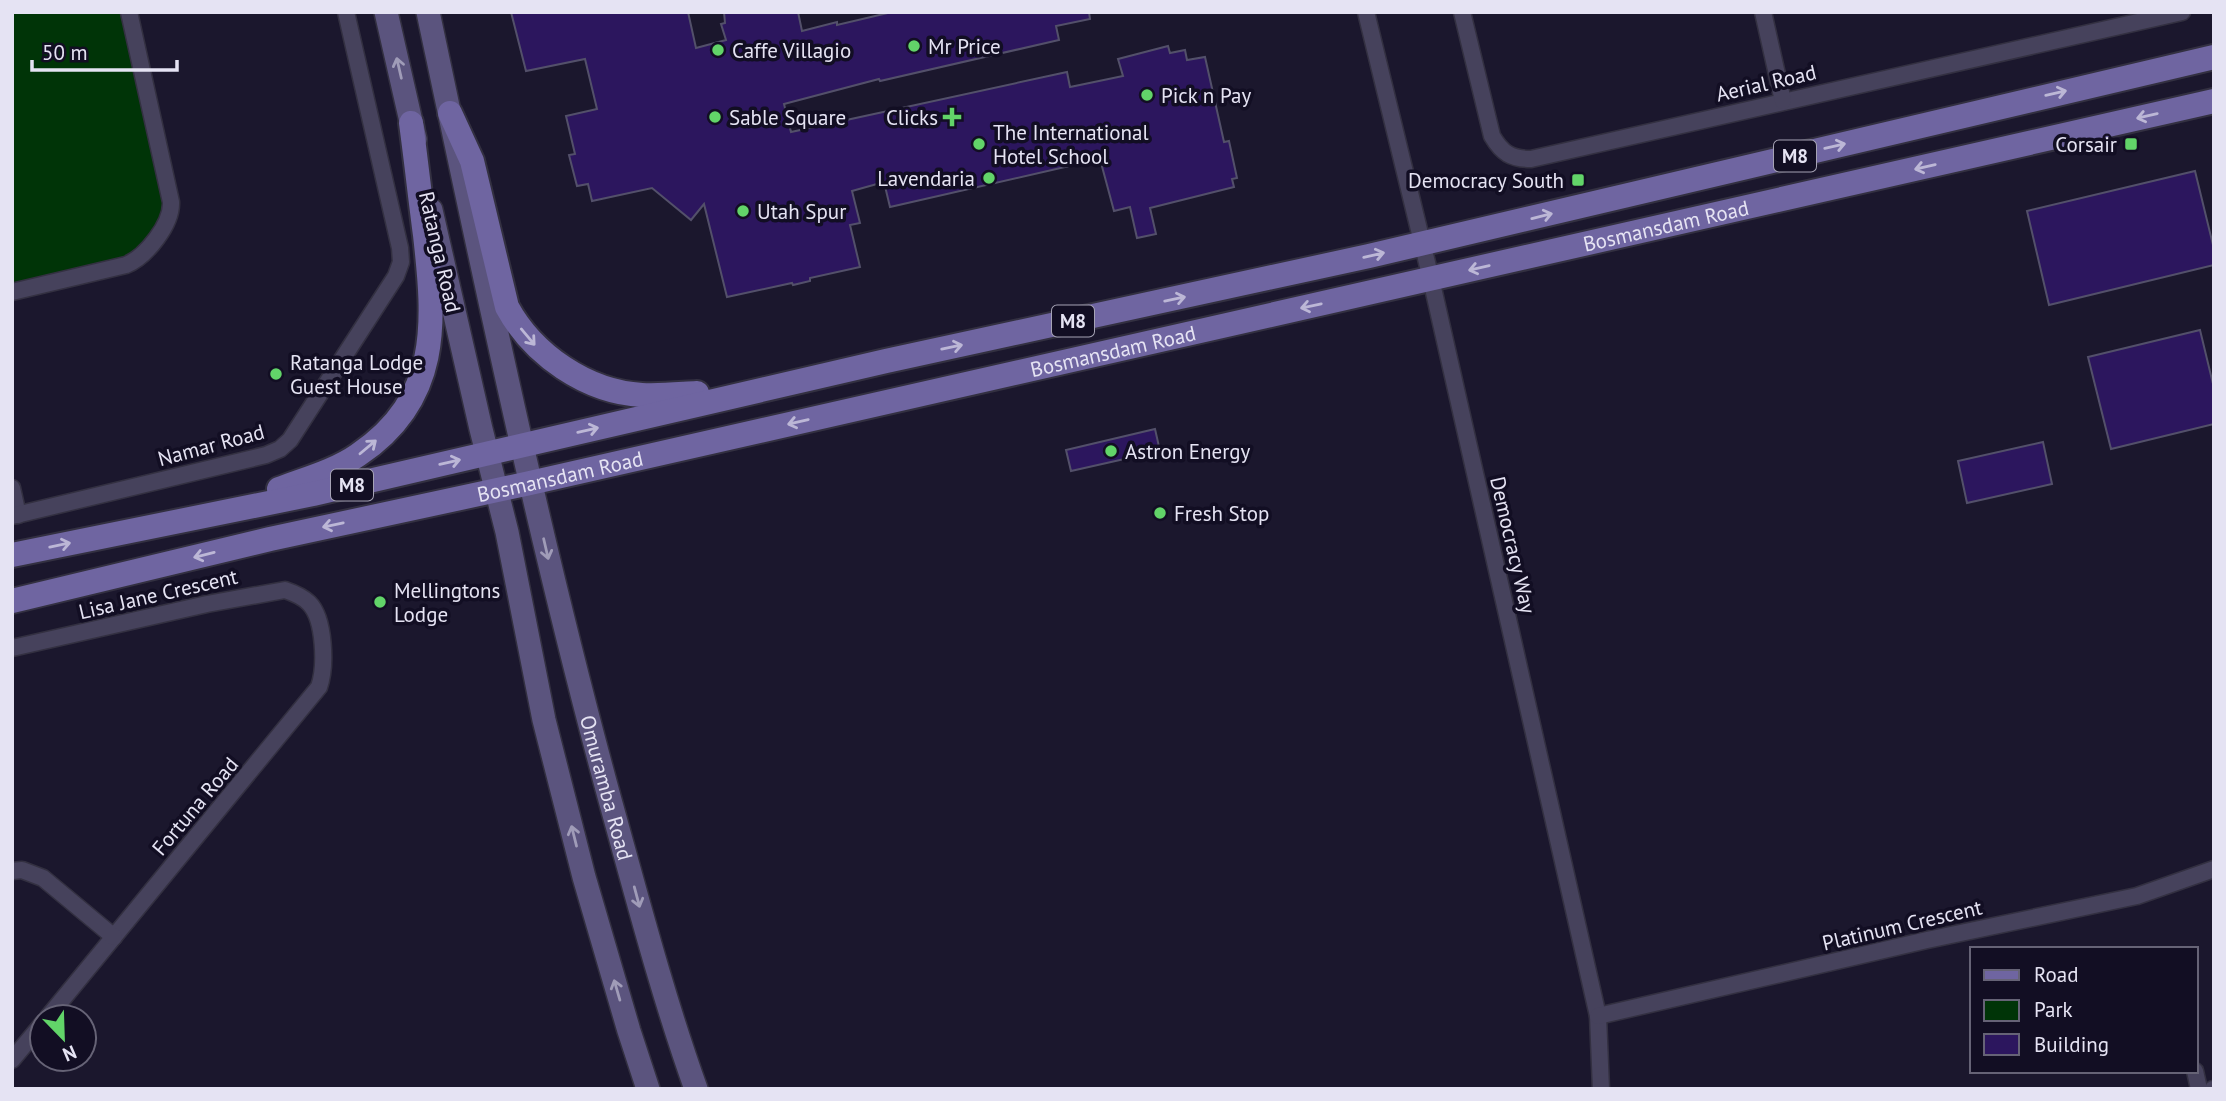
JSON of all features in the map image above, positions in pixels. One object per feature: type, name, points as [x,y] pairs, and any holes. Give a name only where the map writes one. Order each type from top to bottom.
[{"type":"main road","name":"Ratanga Road","points":[[386,12],[496,491]]},
{"type":"main road","name":"Ratanga Road","points":[[428,12],[530,483]]},
{"type":"main road","name":"Bosmansdam Road","points":[[12,555],[313,494],[770,388],[1423,244],[2214,57]]},
{"type":"main road","name":"Bosmansdam Road","points":[[12,601],[270,539],[496,491],[2214,101]]},
{"type":"main road","points":[[450,113],[472,161],[507,307],[528,338],[553,362],[610,389],[640,395],[770,388]]},
{"type":"main road","points":[[216,513],[356,457],[376,441],[401,414],[415,392],[428,354],[432,330],[432,293],[411,123]]},
{"type":"main road","name":"Omuramba Road","points":[[530,483],[573,666],[668,1013],[696,1089]]},
{"type":"main road","name":"Omuramba Road","points":[[496,491],[557,772],[584,877],[648,1089]]},
{"type":"street","points":[[12,292],[137,261],[144,255],[172,212],[172,202],[129,12]]},
{"type":"street","name":"Namar Road","points":[[15,516],[266,454],[280,449],[290,440],[396,276],[401,262],[346,12]]},
{"type":"street","name":"Democracy Way","points":[[1366,12],[1423,244],[1598,1016],[1601,1089]]},
{"type":"street","name":"Aerial Road","points":[[1462,12],[1492,136],[1498,147],[1508,156],[1519,159],[1531,159],[2182,12]]},
{"type":"street","points":[[1763,12],[1783,101]]},
{"type":"street","points":[[12,488],[15,516]]},
{"type":"street","name":"Lisa Jane Crescent","points":[[12,648],[255,594],[285,590],[296,593],[311,604]]},
{"type":"street","name":"Fortuna Road","points":[[60,1003],[319,687],[324,673],[321,636],[311,604]]},
{"type":"street","name":"Platinum Crescent","points":[[1598,1016],[1955,933],[2137,896],[2214,869]]},
{"type":"street","points":[[12,871],[22,870],[43,878],[114,937]]},
{"type":"street","points":[[12,1060],[28,1041]]},
{"type":"green space","points":[[12,12],[129,12],[167,204],[139,256],[12,293]]},
{"type":"building","points":[[511,12],[688,12],[696,48],[726,40],[721,24],[725,23],[724,12],[798,12],[802,31],[892,12],[1089,12],[1090,19],[1056,26],[1059,40],[880,81],[879,79],[784,104],[791,132],[1067,72],[1070,87],[1123,76],[1118,59],[1168,46],[1170,53],[1185,50],[1187,60],[1205,57],[1224,142],[1229,141],[1237,178],[1232,179],[1234,187],[1150,208],[1156,234],[1137,238],[1130,207],[1114,211],[1100,159],[890,207],[884,182],[852,191],[860,223],[850,225],[860,267],[810,278],[810,281],[793,285],[792,283],[727,297],[704,204],[691,220],[652,188],[592,201],[588,184],[577,186],[569,155],[575,154],[566,116],[597,109],[585,59],[526,71]]},
{"type":"building","points":[[2195,171],[2214,249],[2214,265],[2049,305],[2027,211]]},
{"type":"building","points":[[2200,330],[2214,388],[2214,424],[2111,449],[2088,357]]},
{"type":"building","points":[[1155,429],[1160,451],[1071,471],[1066,450]]},
{"type":"building","points":[[2043,442],[2052,484],[1967,503],[1958,461]]},
{"type":"place","name":"Mr Price","points":[[914,46]]},
{"type":"place","name":"Caffe Villagio","points":[[718,50]]},
{"type":"place","name":"Pick n Pay","points":[[1147,95]]},
{"type":"place","name":"Sable Square","points":[[715,117]]},
{"type":"place","name":"Clicks","points":[[952,117]]},
{"type":"place","name":"The International Hotel School","points":[[979,144]]},
{"type":"place","name":"Corsair","points":[[2131,144]]},
{"type":"place","name":"Lavendaria","points":[[989,178]]},
{"type":"place","name":"Democracy South","points":[[1578,180]]},
{"type":"place","name":"Utah Spur","points":[[743,211]]},
{"type":"place","name":"Ratanga Lodge Guest House","points":[[276,374]]},
{"type":"place","name":"Astron Energy","points":[[1111,451]]},
{"type":"place","name":"Fresh Stop","points":[[1160,513]]},
{"type":"place","name":"Mellingtons Lodge","points":[[380,602]]}]
